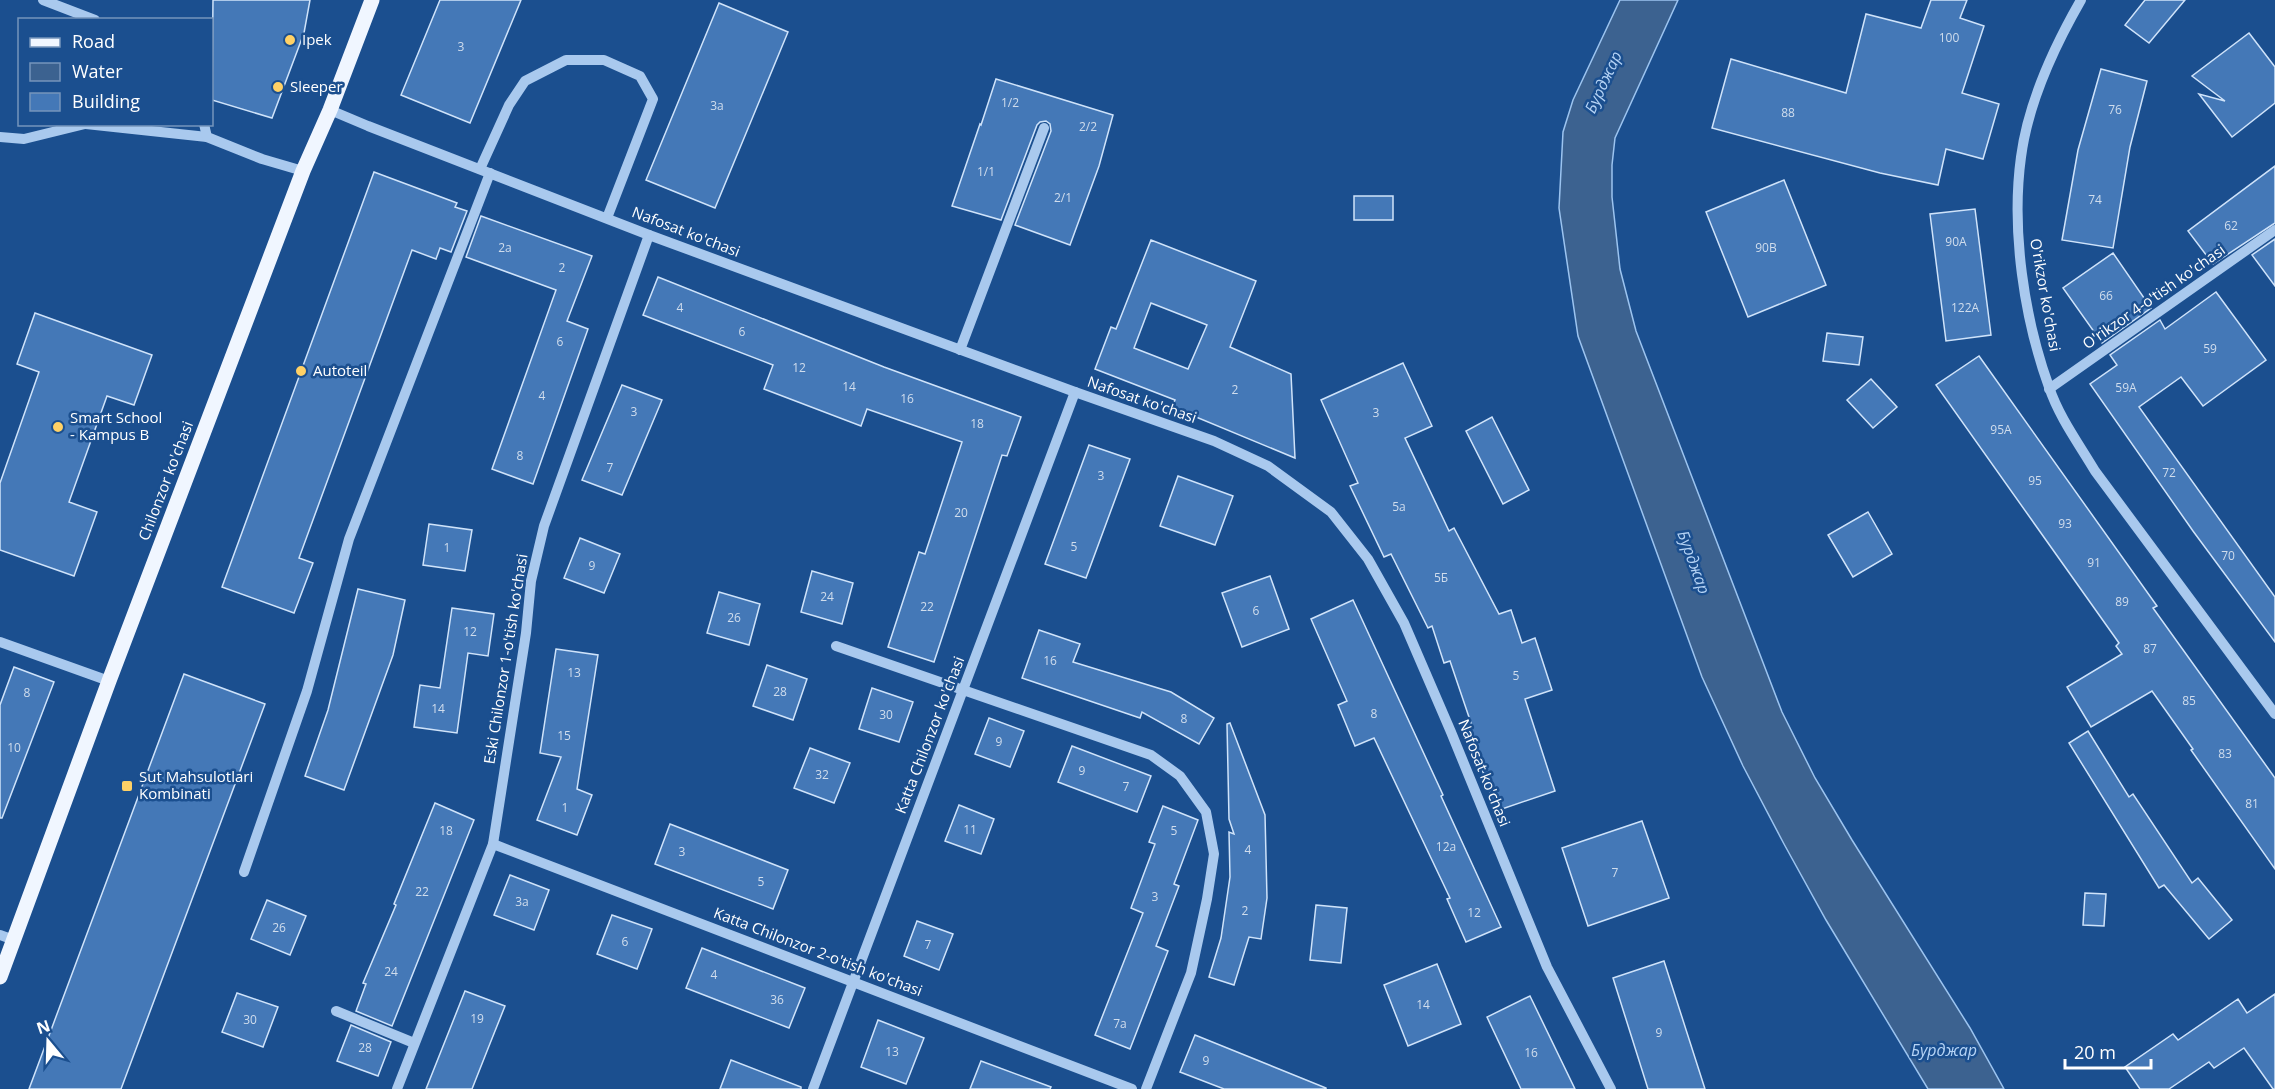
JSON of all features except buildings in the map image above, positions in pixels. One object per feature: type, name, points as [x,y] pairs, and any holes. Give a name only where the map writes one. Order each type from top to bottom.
[{"type":"main road","name":"Chilonzor ko'chasi","points":[[0,977],[7,937],[109,681],[303,171],[330,110],[372,0]]},
{"type":"street","points":[[43,0],[90,18]]},
{"type":"street","name":"O'rikzor ko'chasi","points":[[2081,0],[2046,74],[2027,129],[2021,156],[2018,215],[2022,262],[2033,330],[2049,389],[2070,431],[2096,471],[2275,714]]},
{"type":"street","points":[[244,872],[308,691],[349,539],[509,105],[525,81],[566,60],[604,60],[640,76],[653,99],[607,218]]},
{"type":"street","name":"Nafosat ko'chasi","points":[[330,110],[649,235],[1214,441],[1268,466],[1331,512],[1368,559],[1404,623],[1547,967],[1611,1089]]},
{"type":"street","points":[[0,136],[24,139],[77,126]]},
{"type":"street","points":[[104,126],[207,137],[262,159],[303,171]]},
{"type":"street","points":[[204,126],[207,137]]},
{"type":"street","points":[[960,350],[1044,128]]},
{"type":"street","name":"O'rikzor 4-o'tish ko'chasi","points":[[2049,389],[2275,230]]},
{"type":"street","name":"Eski Chilonzor 1-o'tish ko'chasi","points":[[397,1089],[493,844],[526,633],[531,581],[544,526],[649,235]]},
{"type":"street","name":"Katta Chilonzor ko'chasi","points":[[813,1089],[1075,392]]},
{"type":"street","points":[[0,642],[109,681]]},
{"type":"street","points":[[836,646],[1151,755],[1180,776],[1206,812],[1214,854],[1200,937],[1191,972],[1146,1089]]},
{"type":"street","name":"Katta Chilonzor 2-o'tish ko'chasi","points":[[493,844],[1132,1089]]},
{"type":"street","points":[[336,1011],[414,1042]]},
{"type":"water","name":"Бурджар","points":[[1620,0],[1678,0],[1615,138],[1612,197],[1620,269],[1636,331],[1782,712],[1815,778],[1970,1028],[2004,1089],[1928,1089],[1826,920],[1743,766],[1702,677],[1578,336],[1559,208],[1563,132],[1573,100]]},
{"type":"place","name":"Ipek","points":[[290,40]]},
{"type":"place","name":"Sleeper","points":[[278,87]]},
{"type":"place","name":"Autoteil","points":[[301,371]]},
{"type":"place","name":"Smart School - Kampus B","points":[[58,427]]},
{"type":"place","name":"Sut Mahsulotlari Kombinati","points":[[127,786]]}]
